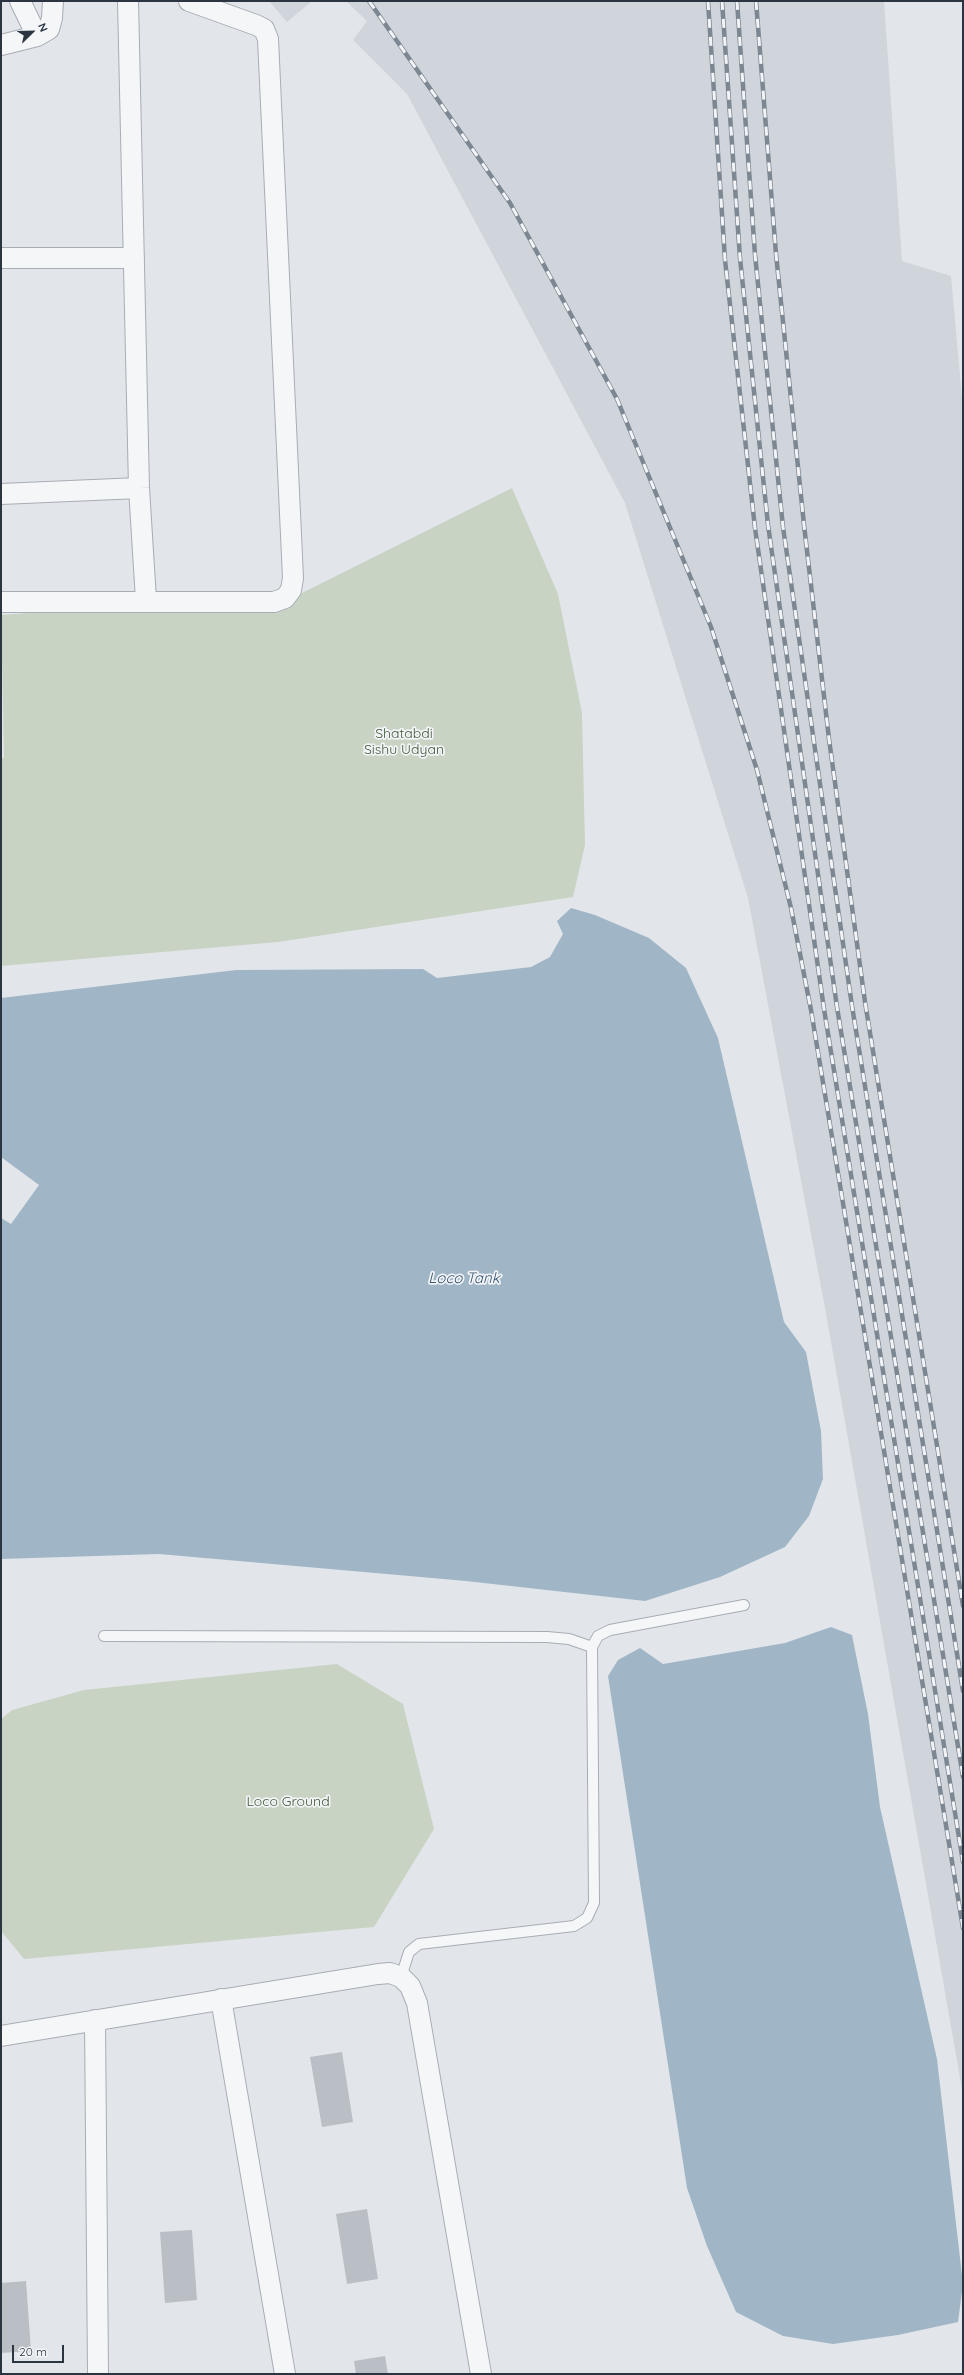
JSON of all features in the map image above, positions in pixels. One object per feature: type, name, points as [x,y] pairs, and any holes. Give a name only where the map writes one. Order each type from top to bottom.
[{"type":"street","points":[[20,1],[37,36]]},
{"type":"street","points":[[1,45],[37,36],[49,29],[52,18],[53,1]]},
{"type":"street","points":[[128,1],[139,488],[146,600]]},
{"type":"street","points":[[1,602],[146,600],[274,602],[285,598],[291,590],[293,578],[268,39],[264,29],[256,25],[189,1]]},
{"type":"street","points":[[1,258],[134,258]]},
{"type":"street","points":[[1,494],[139,488]]},
{"type":"street","points":[[1,2036],[378,1974],[390,1973],[402,1977],[410,1986],[417,2003],[481,2374]]},
{"type":"street","points":[[221,1999],[285,2374]]},
{"type":"street","points":[[95,2020],[98,2374]]},
{"type":"lane","points":[[402,1977],[409,1952],[419,1944],[574,1926],[587,1918],[594,1903],[592,1647],[598,1636],[610,1630],[744,1605]]},
{"type":"lane","points":[[104,1636],[547,1637],[569,1639],[592,1647]]},
{"type":"shaded area","points":[[269,1],[312,1],[287,22]]},
{"type":"shaded area","points":[[346,1],[884,1],[902,261],[951,276],[963,409],[963,2095],[827,1319],[748,898],[625,503],[407,94],[353,40],[367,21]]},
{"type":"green space","name":"Shatabdi Sishu Udyan","points":[[512,488],[558,594],[582,713],[585,845],[573,897],[278,942],[1,966],[1,758],[4,758],[1,615],[302,593]]},
{"type":"green space","name":"Loco Ground","points":[[337,1664],[403,1704],[434,1829],[374,1927],[24,1959],[1,1931],[1,1719],[12,1710],[84,1690]]},
{"type":"water","name":"Loco Tank","points":[[571,908],[595,915],[649,938],[686,968],[718,1038],[784,1322],[806,1352],[821,1431],[823,1479],[809,1516],[785,1547],[720,1577],[645,1601],[466,1581],[159,1554],[1,1559],[1,1218],[11,1224],[39,1185],[1,1157],[1,998],[236,970],[423,969],[437,978],[531,967],[550,957],[563,934],[557,921]]},
{"type":"water","points":[[831,1627],[852,1635],[868,1714],[880,1807],[937,2059],[963,2284],[958,2322],[898,2335],[833,2344],[783,2336],[736,2312],[707,2246],[687,2188],[608,1676],[618,1660],[640,1648],[663,1664],[785,1643]]},
{"type":"building","points":[[342,2052],[353,2122],[322,2127],[310,2057]]},
{"type":"building","points":[[367,2209],[378,2279],[347,2284],[336,2214]]},
{"type":"building","points":[[192,2230],[197,2300],[165,2303],[160,2232]]},
{"type":"building","points":[[26,2281],[31,2351],[1,2353],[1,2283]]},
{"type":"building","points":[[385,2356],[388,2374],[356,2374],[354,2361]]},
{"type":"railway","points":[[369,1],[510,203],[617,399],[711,627],[757,770],[791,908],[811,1010],[963,1928]]},
{"type":"railway","points":[[708,1],[725,260],[755,528],[824,1009],[963,1862]]},
{"type":"railway","points":[[722,1],[740,258],[768,525],[837,1007],[963,1777]]},
{"type":"railway","points":[[737,1],[755,255],[783,527],[852,1006],[963,1691]]},
{"type":"railway","points":[[756,1],[776,254],[804,525],[829,739],[865,1002],[963,1606]]}]
